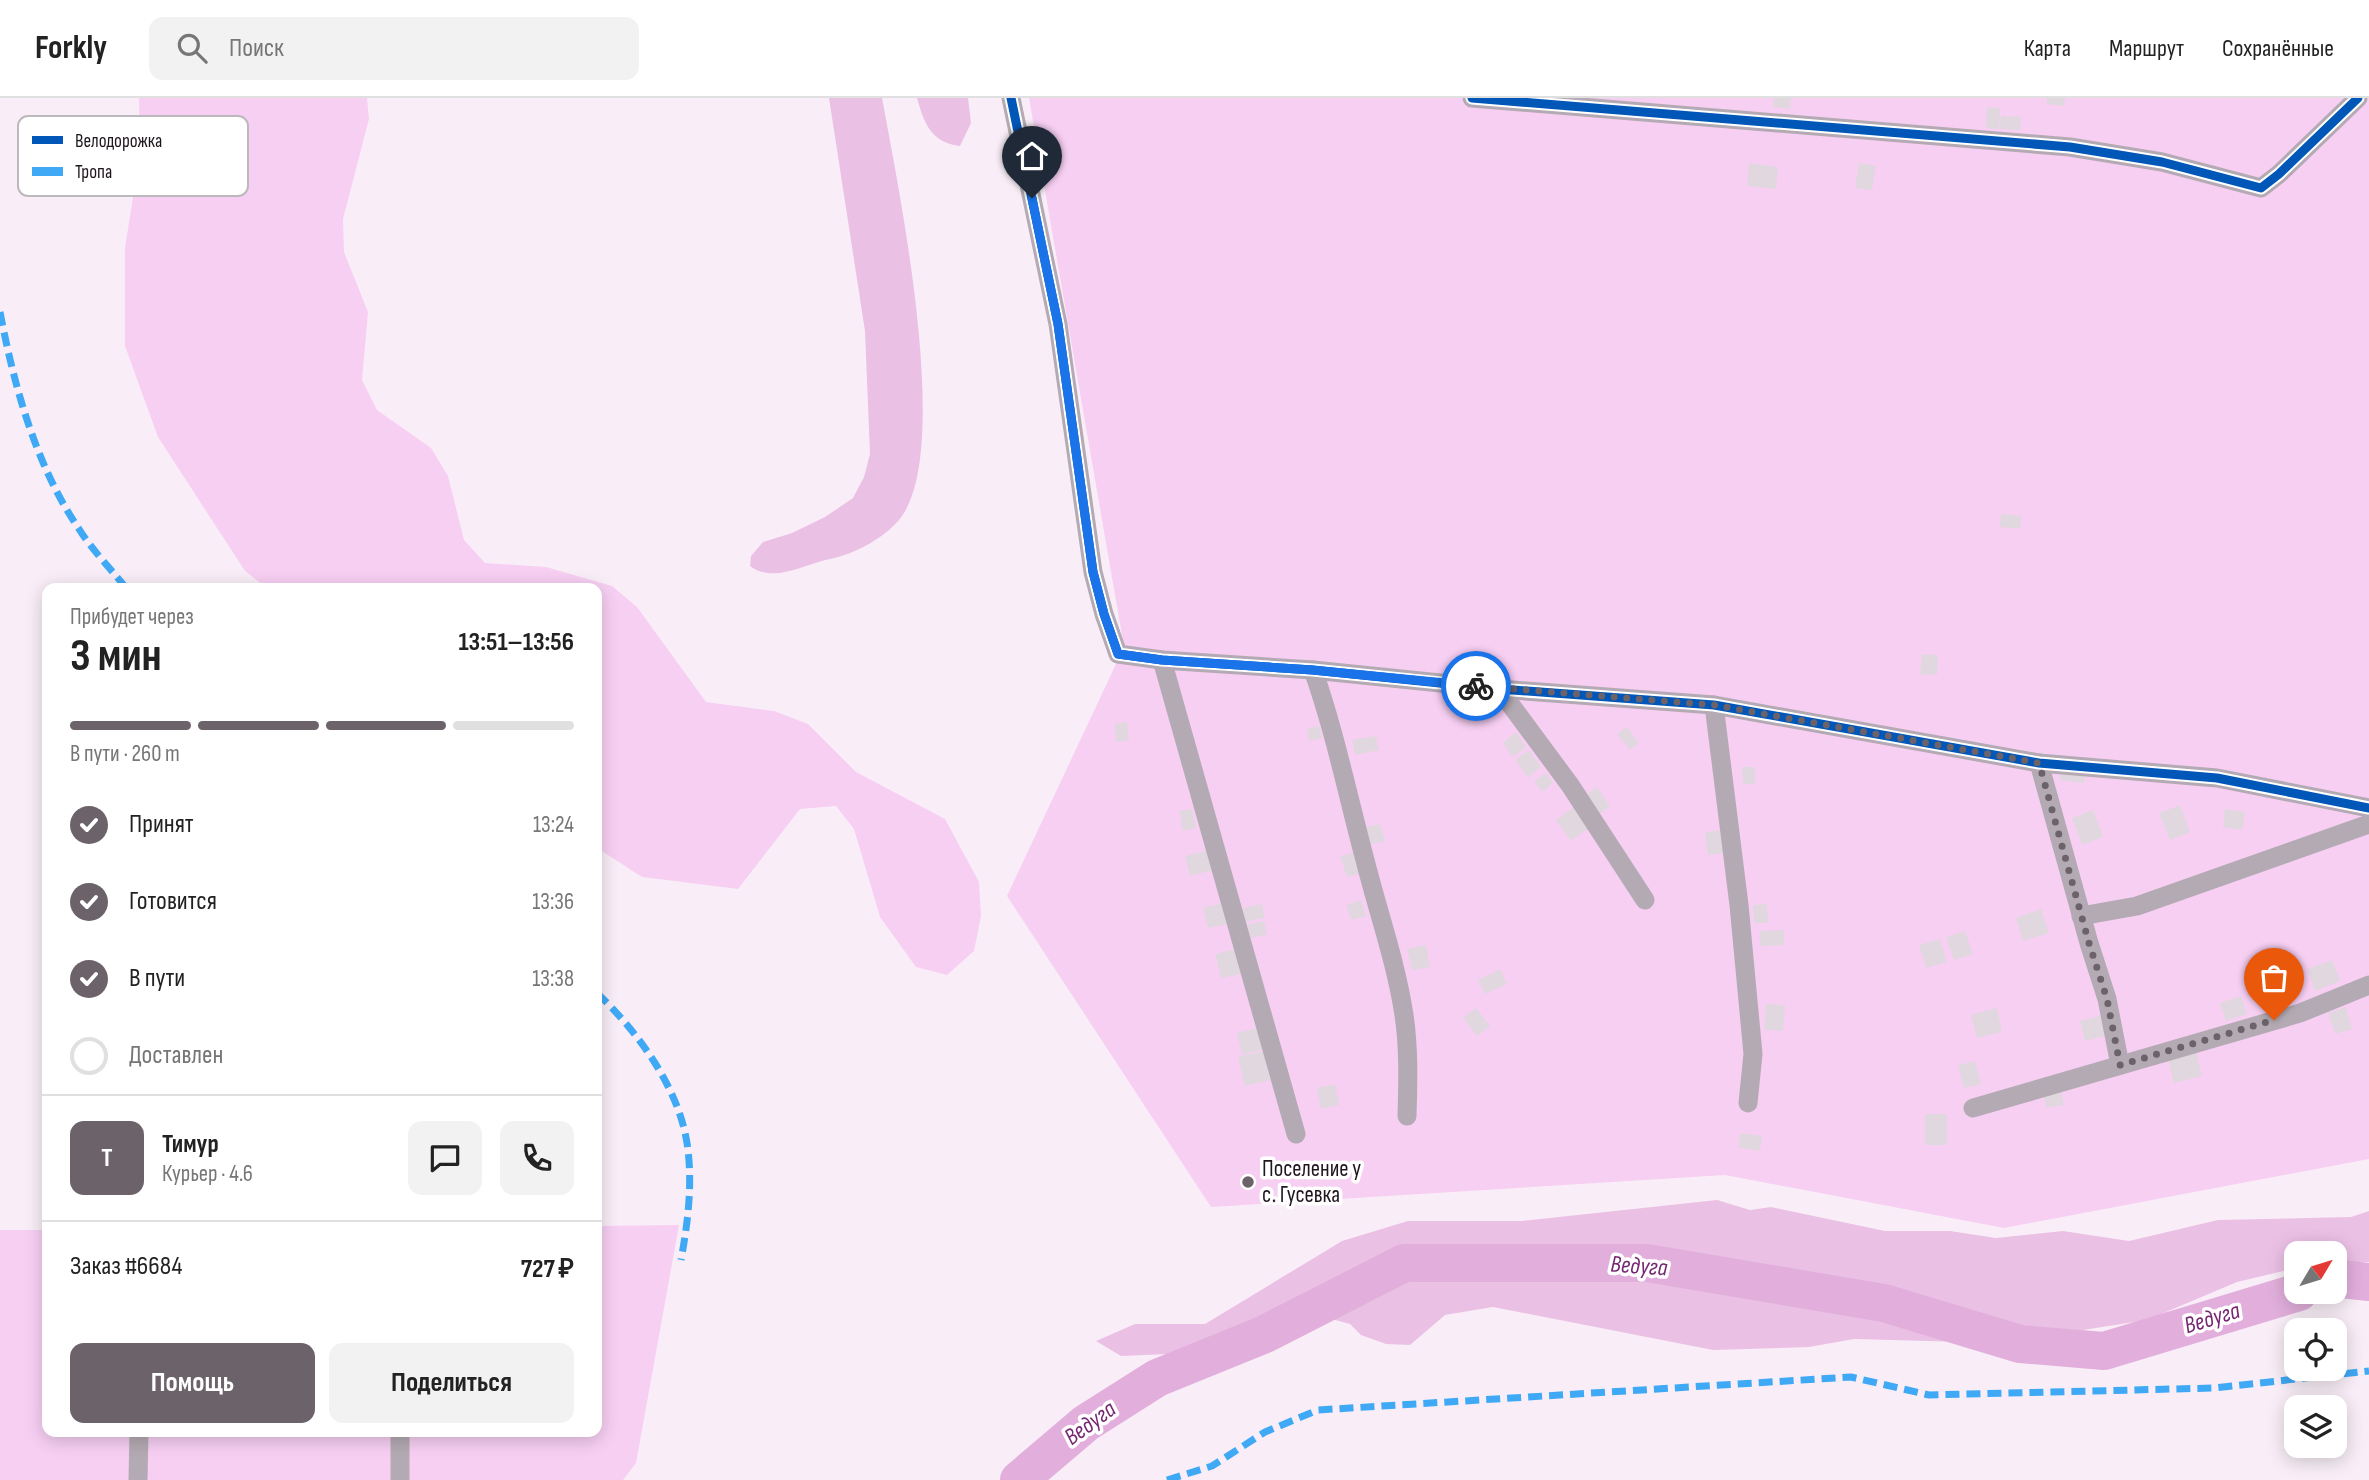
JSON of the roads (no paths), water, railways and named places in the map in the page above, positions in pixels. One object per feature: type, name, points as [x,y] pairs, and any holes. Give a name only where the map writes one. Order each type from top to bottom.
[{"type":"street","points":[[1011,98],[1058,324],[1093,572],[1118,654],[1499,689],[1714,705],[2039,763],[2217,778],[2369,808]]},
{"type":"street","points":[[1472,98],[2070,147],[2162,162],[2261,188],[2358,98]]},
{"type":"street","points":[[1162,660],[1296,1134]]},
{"type":"street","points":[[1312,670],[1327,712],[1405,1016],[1407,1116]]},
{"type":"street","points":[[1499,689],[1570,785],[1645,900]]},
{"type":"street","points":[[1714,705],[1739,905],[1753,1054],[1748,1103]]},
{"type":"street","points":[[2039,763],[2107,999],[2120,1065]]},
{"type":"street","points":[[2081,916],[2137,906],[2369,824]]},
{"type":"street","points":[[1973,1108],[2300,1013],[2369,985]]},
{"type":"street","points":[[138,1480],[139,1437]]},
{"type":"street","points":[[400,1437],[400,1480]]},
{"type":"waterway","name":"Ведуга","points":[[1019,1480],[1086,1423],[1157,1378],[1265,1334],[1404,1263],[1647,1263],[1884,1303],[2020,1344],[2104,1351],[2284,1297]]},
{"type":"waterway","name":"Ведуга","points":[[2347,1280],[2369,1282]]},
{"type":"place","name":"Поселение у с. Гусевка","points":[[1248,1182]]}]
